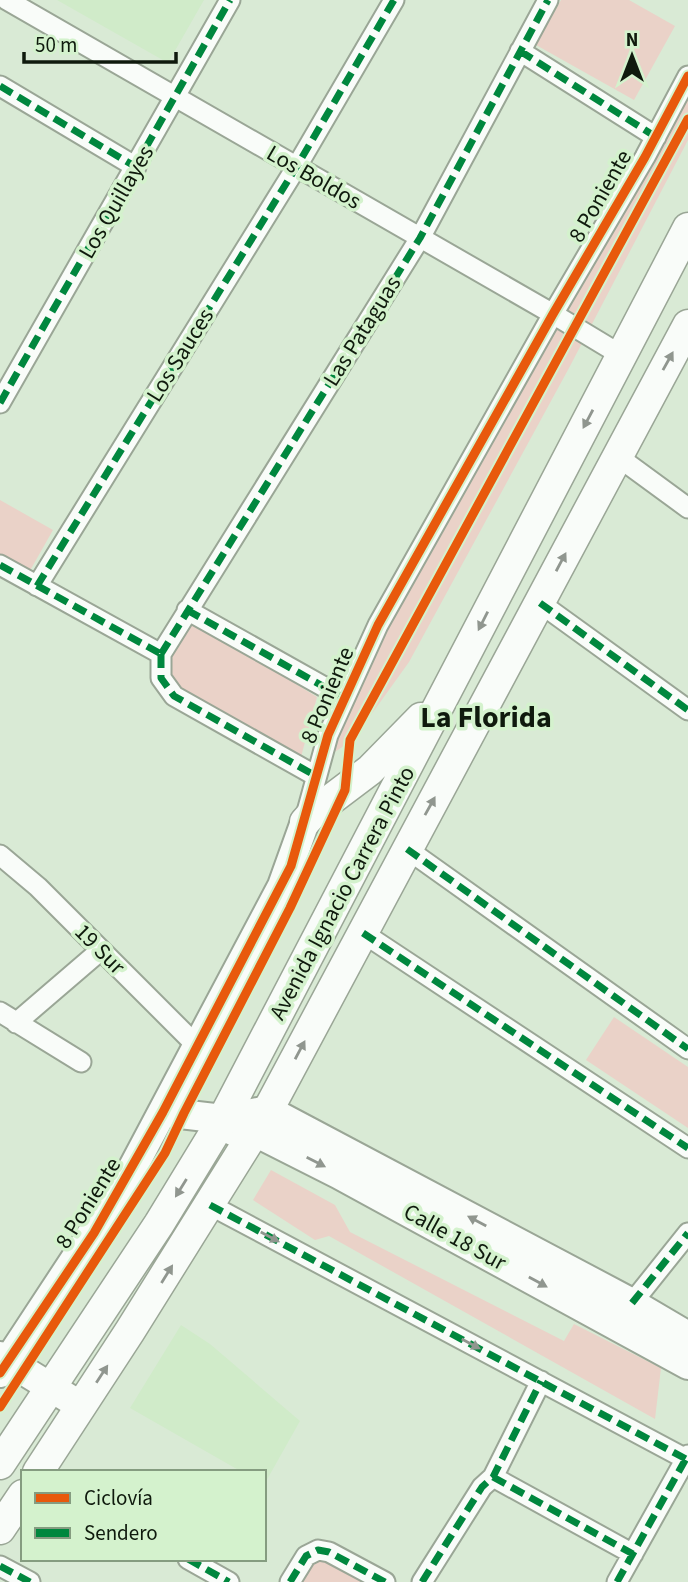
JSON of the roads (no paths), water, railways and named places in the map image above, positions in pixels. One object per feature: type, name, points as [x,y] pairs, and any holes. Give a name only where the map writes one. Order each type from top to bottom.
[{"type":"main road","name":"Avenida Ignacio Carrera Pinto","points":[[0,1464],[159,1224],[219,1124],[688,228]]},
{"type":"main road","name":"Avenida Ignacio Carrera Pinto","points":[[39,1470],[261,1121],[688,325]]},
{"type":"main road","points":[[305,822],[384,757],[449,687]]},
{"type":"main road","name":"8 Poniente","points":[[3,1363],[94,1233],[163,1112],[282,886],[305,822]]},
{"type":"main road","name":"Calle 18 Sur","points":[[163,1112],[219,1124],[261,1121],[632,1303],[688,1336]]},
{"type":"main road","name":"Calle 18 Sur","points":[[261,1121],[338,1174],[688,1365]]},
{"type":"main road","points":[[3,1363],[81,1406]]},
{"type":"main road","points":[[0,1529],[21,1497]]},
{"type":"street","name":"Los Boldos","points":[[7,0],[621,355]]},
{"type":"street","name":"Los Quillayes","points":[[0,403],[230,0]]},
{"type":"street","name":"Los Sauces","points":[[37,586],[297,166],[394,0]]},
{"type":"street","name":"Las Pataguas","points":[[161,654],[421,238],[548,0]]},
{"type":"street","points":[[520,51],[656,137]]},
{"type":"street","name":"8 Poniente","points":[[305,822],[328,734],[378,625],[656,137],[688,76]]},
{"type":"street","points":[[1,89],[136,167]]},
{"type":"street","points":[[617,456],[688,508]]},
{"type":"street","points":[[0,565],[161,654],[162,678],[174,696],[316,776]]},
{"type":"street","points":[[540,603],[688,710]]},
{"type":"street","points":[[187,610],[344,698]]},
{"type":"street","points":[[407,849],[688,1049]]},
{"type":"street","name":"19 Sur","points":[[0,855],[38,887],[198,1047]]},
{"type":"street","points":[[363,933],[688,1148]]},
{"type":"street","points":[[81,1062],[8,1017],[101,950]]},
{"type":"street","points":[[210,1205],[541,1381],[685,1465],[617,1582]]},
{"type":"street","points":[[632,1303],[688,1233]]},
{"type":"street","points":[[422,1582],[482,1487],[493,1477],[541,1381]]},
{"type":"street","points":[[493,1477],[634,1554]]},
{"type":"street","points":[[290,1582],[306,1556],[318,1550],[329,1552],[385,1582]]},
{"type":"street","points":[[192,1561],[229,1582]]},
{"type":"street","points":[[0,1566],[30,1582]]},
{"type":"district","name":"La Florida","points":[[486,717]]}]
